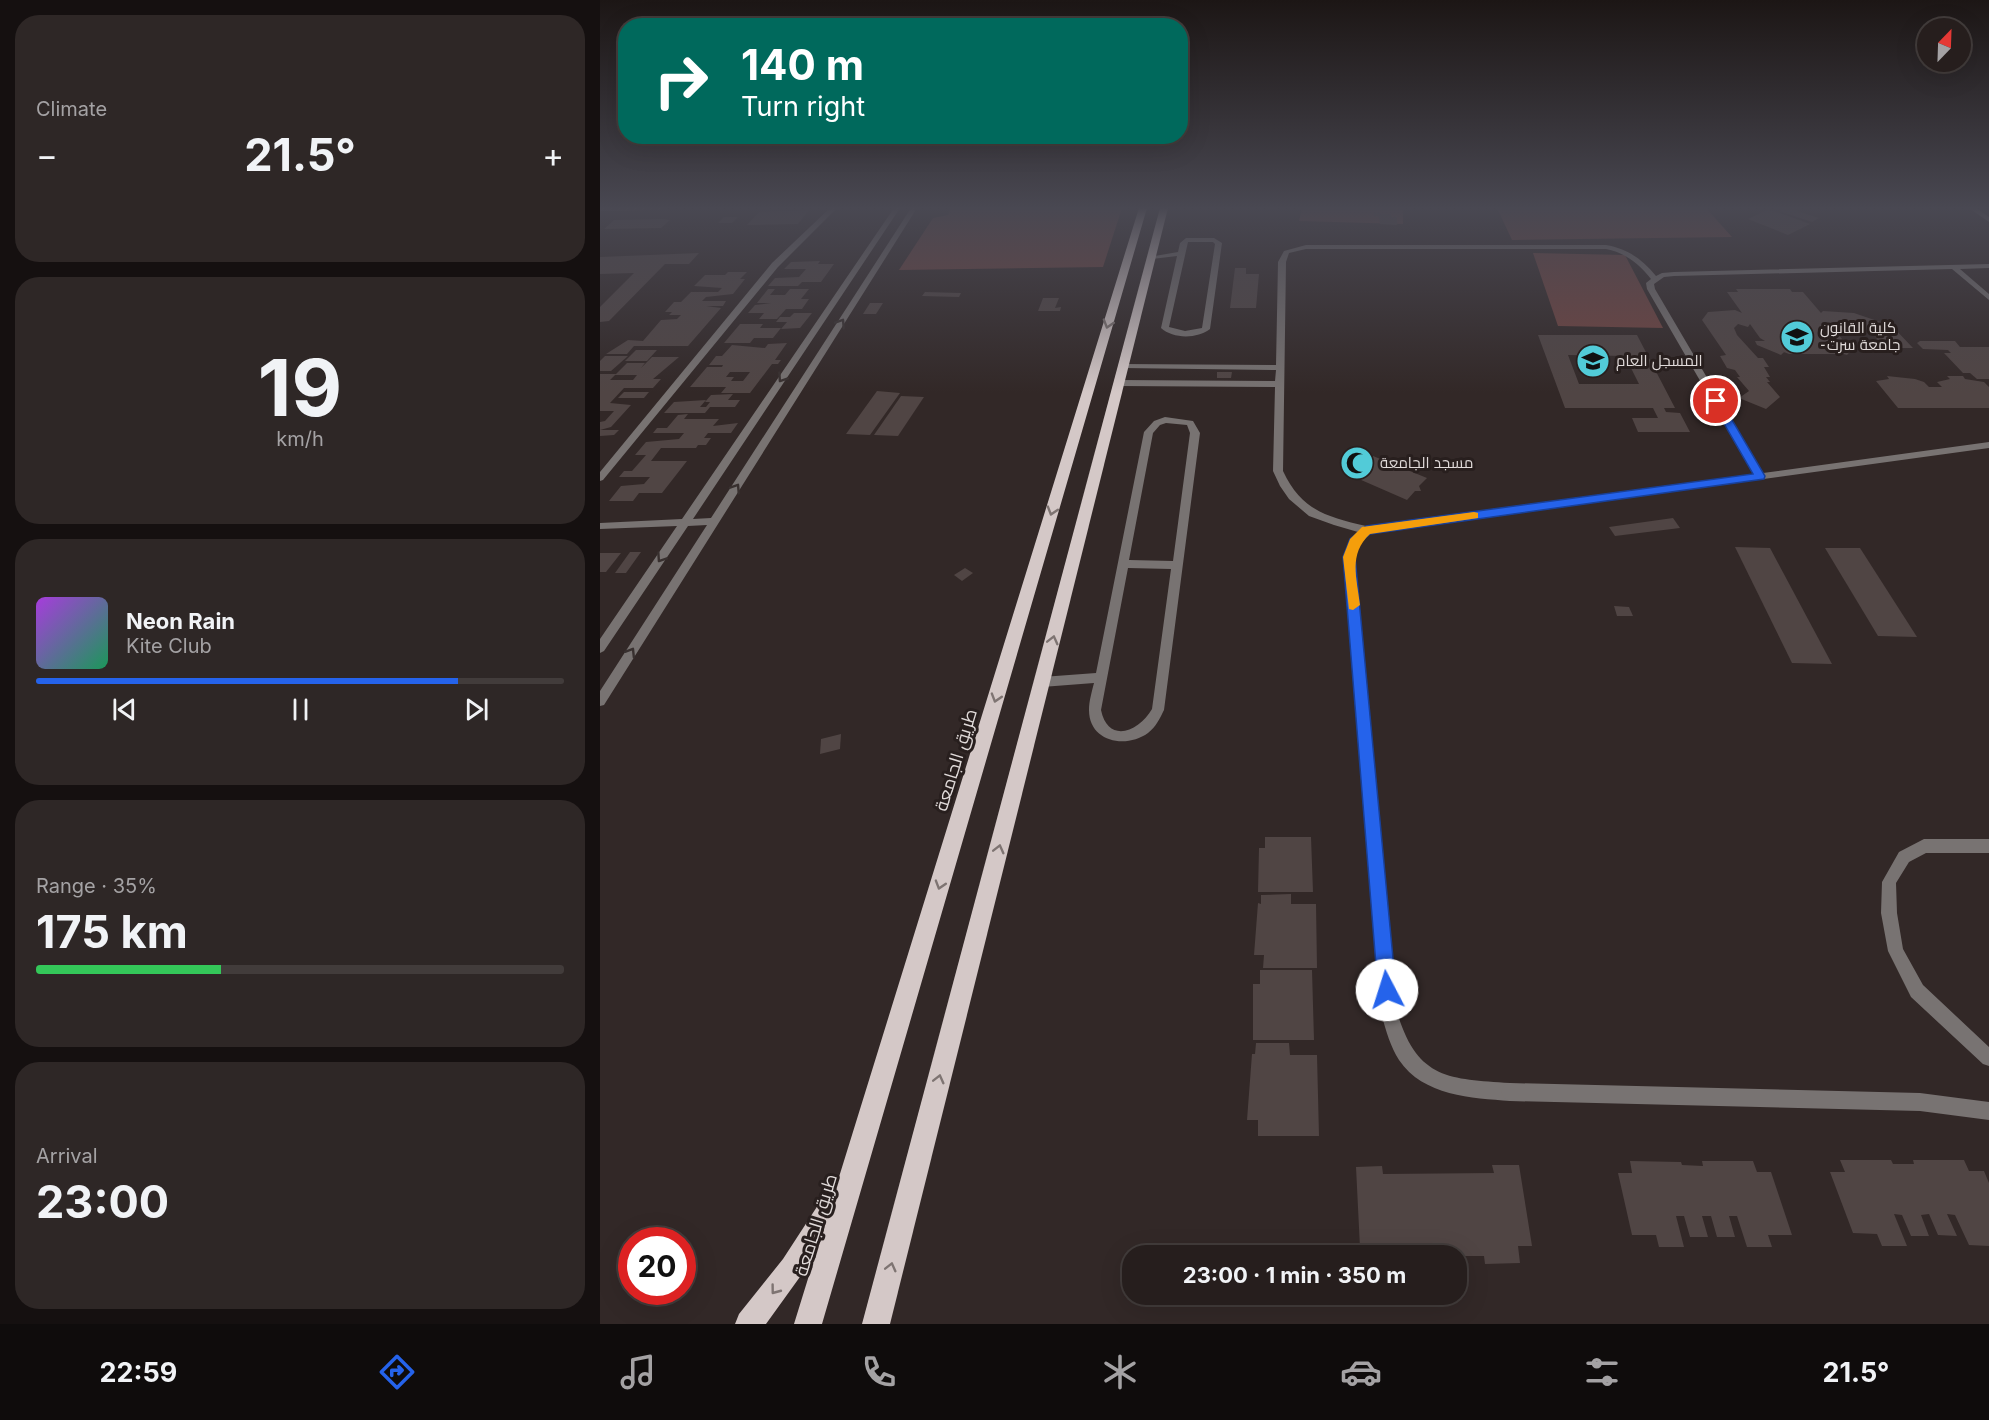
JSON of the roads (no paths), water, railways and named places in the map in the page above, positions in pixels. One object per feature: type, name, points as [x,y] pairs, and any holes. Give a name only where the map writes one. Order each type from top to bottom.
[{"type":"highway","name":"طريق الجامعة","points":[[808,1324],[1124,270]]},
{"type":"highway","points":[[876,1324],[1149,270]]},
{"type":"highway","points":[[749,1324],[792,1268],[854,1172]]},
{"type":"street","points":[[600,478],[771,270]]},
{"type":"street","points":[[600,648],[855,270]]},
{"type":"street","points":[[600,701],[875,270]]},
{"type":"street","points":[[1177,270],[1165,328],[1172,332],[1202,332],[1206,329],[1215,270]]},
{"type":"street","points":[[1282,270],[1278,471],[1285,492],[1305,509],[1333,522],[1366,530],[1989,445]]},
{"type":"street","points":[[1647,270],[1654,278]]},
{"type":"street","points":[[1760,476],[1651,289],[1650,283],[1654,278],[1674,274],[1843,270]]},
{"type":"street","points":[[1957,270],[1989,298]]},
{"type":"street","points":[[1121,374],[1280,368]]},
{"type":"street","points":[[1121,374],[1280,384]]},
{"type":"street","points":[[1174,419],[1190,423],[1195,432],[1158,710],[1154,720],[1145,729],[1122,737],[1102,729],[1095,720],[1095,710],[1124,564],[1149,432],[1157,423],[1174,419]]},
{"type":"street","points":[[600,526],[715,521]]},
{"type":"street","points":[[1366,530],[1354,542],[1349,557],[1389,1012],[1394,1034],[1404,1054],[1419,1071],[1441,1084],[1462,1089],[1920,1102],[1989,1111]]},
{"type":"street","points":[[1124,564],[1177,565]]},
{"type":"street","points":[[1042,682],[1102,676]]},
{"type":"street","points":[[1989,846],[1924,846],[1904,857],[1889,882],[1889,903],[1896,951],[1917,991],[1989,1058]]},
{"type":"place","name":"كلية القانون -جامعة سرت","points":[[1797,337]]},
{"type":"place","name":"المسجل العام","points":[[1593,361]]},
{"type":"place","name":"مسجد الجامعة","points":[[1357,463]]}]
